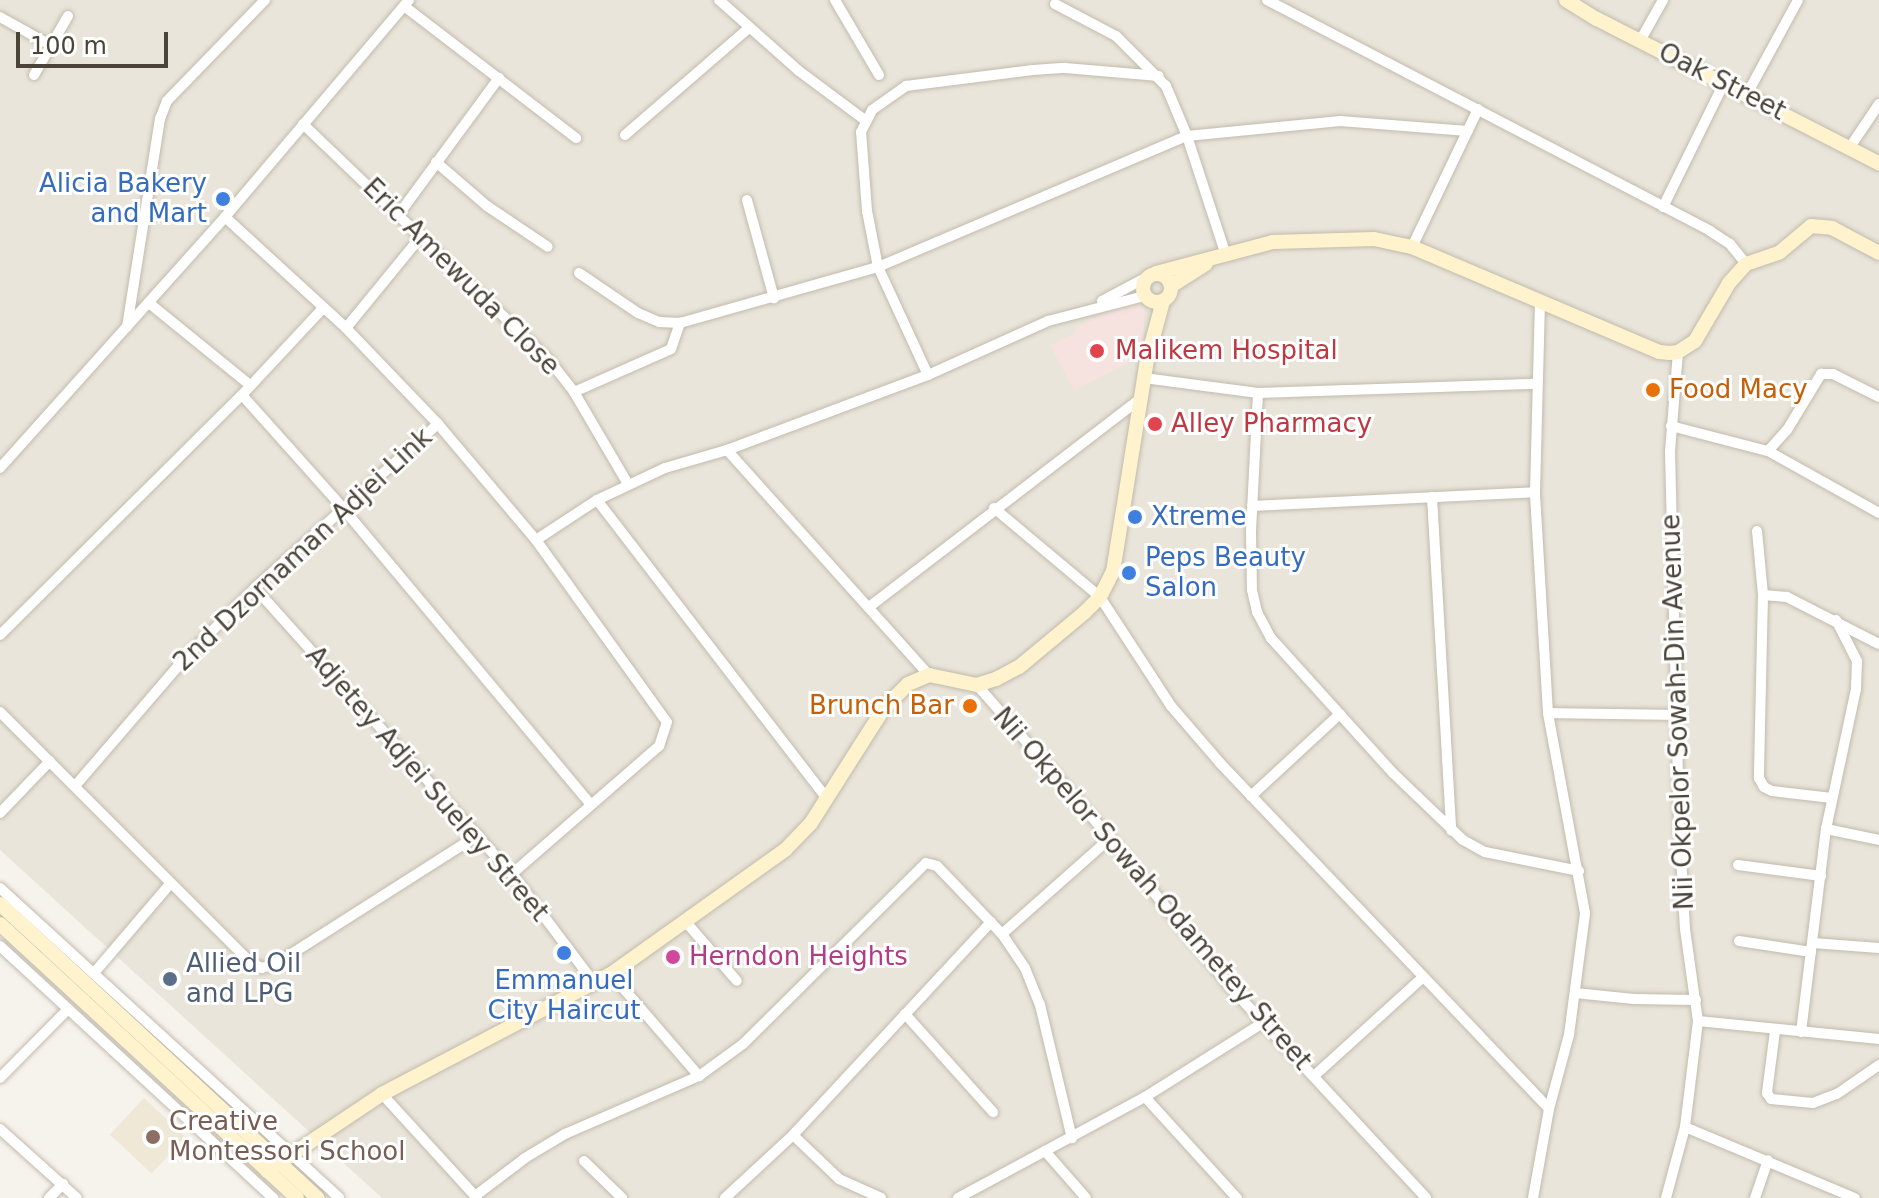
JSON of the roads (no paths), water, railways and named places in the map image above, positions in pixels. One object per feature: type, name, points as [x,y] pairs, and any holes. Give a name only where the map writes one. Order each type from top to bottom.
[{"type":"street","points":[[126,329],[160,119],[167,101],[265,0]]},
{"type":"street","points":[[719,0],[749,28],[865,120]]},
{"type":"street","points":[[835,0],[879,75]]},
{"type":"street","points":[[1267,0],[1663,207],[1730,244],[1746,264]]},
{"type":"street","name":"Oak Street","points":[[1566,0],[1879,163]]},
{"type":"street","points":[[1640,41],[1663,0]]},
{"type":"street","points":[[1747,94],[1798,0]]},
{"type":"street","points":[[0,468],[225,217],[406,3],[576,138]]},
{"type":"street","points":[[1055,4],[1116,36],[1159,76],[1187,136],[1221,256]]},
{"type":"street","points":[[34,75],[68,16]]},
{"type":"street","points":[[0,17],[50,45]]},
{"type":"street","points":[[625,135],[749,28]]},
{"type":"street","points":[[928,375],[878,267],[867,211],[861,132],[865,120],[882,101],[906,86],[1065,68],[1159,76]]},
{"type":"street","points":[[399,214],[499,78]]},
{"type":"street","points":[[1663,207],[1724,83]]},
{"type":"street","points":[[1850,147],[1879,104]]},
{"type":"street","points":[[1412,247],[1478,109]]},
{"type":"street","points":[[579,273],[638,313],[659,322],[680,323],[878,267],[1187,136],[1340,121],[1468,131]]},
{"type":"street","name":"Eric Amewuda Close","points":[[303,124],[550,361],[574,392],[628,484]]},
{"type":"street","points":[[436,162],[487,206],[548,247]]},
{"type":"street","points":[[747,200],[774,298]]},
{"type":"street","points":[[225,217],[346,328],[438,424],[536,540],[667,722],[665,737],[659,746],[512,874]]},
{"type":"street","points":[[1086,309],[1152,275],[1273,242],[1346,237],[1412,247],[1659,352],[1678,352],[1695,341],[1729,283],[1746,264],[1780,252],[1811,226],[1832,228],[1879,253]]},
{"type":"street","points":[[346,328],[422,235]]},
{"type":"street","points":[[1171,286],[1221,256]]},
{"type":"street","points":[[536,540],[597,500],[665,468],[727,450],[928,375],[1048,321],[1086,309],[1170,295],[1171,286],[1167,278],[1152,275]]},
{"type":"street","points":[[279,1162],[382,1094],[611,974],[785,850],[800,837],[827,799],[891,699],[908,684],[929,675],[977,685],[1019,667],[1100,597],[1113,572],[1151,336],[1152,299],[1142,289],[1152,275]]},
{"type":"street","points":[[1533,1198],[1549,1109],[1569,1035],[1585,913],[1548,713],[1535,492],[1540,300]]},
{"type":"street","points":[[149,303],[250,385]]},
{"type":"street","points":[[0,635],[242,395],[323,308]]},
{"type":"street","points":[[574,392],[671,349],[680,323]]},
{"type":"street","name":"Nii Okpelor Sowah-Din Avenue","points":[[1666,1198],[1685,1127],[1695,1071],[1698,1021],[1685,929],[1676,715],[1671,426],[1678,352]]},
{"type":"street","points":[[1768,451],[1787,430],[1821,374],[1833,374],[1879,397]]},
{"type":"street","points":[[1144,378],[1258,393],[1536,384]]},
{"type":"street","points":[[1258,393],[1252,506],[1252,590],[1257,612],[1271,638],[1451,830],[1485,852],[1579,871]]},
{"type":"street","points":[[242,395],[342,507],[590,804]]},
{"type":"street","points":[[869,607],[994,508],[1140,399]]},
{"type":"street","name":"2nd Dzornaman Adjei Link","points":[[75,786],[185,658],[255,588],[438,424]]},
{"type":"street","points":[[1671,426],[1768,451],[1879,513]]},
{"type":"street","points":[[727,450],[929,675]]},
{"type":"street","points":[[1252,506],[1535,492]]},
{"type":"street","points":[[1432,497],[1451,830]]},
{"type":"street","points":[[597,500],[827,799]]},
{"type":"street","points":[[994,508],[1100,597],[1171,706],[1251,796],[1549,1109]]},
{"type":"street","points":[[1757,531],[1763,595],[1759,778],[1764,787],[1772,791],[1832,798]]},
{"type":"street","name":"Adjetey Adjei Sueley Street","points":[[255,588],[512,874],[594,983]]},
{"type":"street","points":[[1763,595],[1787,597],[1879,644]]},
{"type":"street","points":[[1801,1032],[1826,829],[1856,689],[1857,661],[1836,620]]},
{"type":"street","name":"Nii Okpelor Sowah Odametey Street","points":[[977,685],[1110,838],[1232,989],[1426,1198]]},
{"type":"street","points":[[0,712],[250,962],[262,968],[277,963],[478,835]]},
{"type":"street","points":[[1548,713],[1676,715]]},
{"type":"street","points":[[1251,796],[1340,714]]},
{"type":"street","points":[[0,813],[50,761]]},
{"type":"street","points":[[1826,829],[1879,840]]},
{"type":"street","points":[[1002,934],[1110,838]]},
{"type":"street","points":[[382,1094],[476,1197],[525,1158],[565,1134],[699,1076],[743,1044],[926,863],[937,866],[991,922],[1025,968],[1040,1005],[1072,1138]]},
{"type":"street","points":[[1738,865],[1821,876]]},
{"type":"street","points":[[94,973],[171,883]]},
{"type":"street","points":[[0,888],[94,973],[279,1162],[297,1198]]},
{"type":"street","points":[[0,904],[318,1198]]},
{"type":"street","points":[[685,921],[737,981]]},
{"type":"street","points":[[725,1198],[793,1135],[991,922]]},
{"type":"street","points":[[0,924],[279,1162],[339,1198]]},
{"type":"street","points":[[1739,941],[1812,948],[1879,948]]},
{"type":"street","points":[[0,946],[273,1198]]},
{"type":"street","points":[[611,974],[699,1076]]},
{"type":"street","points":[[1314,1076],[1423,977]]},
{"type":"street","points":[[1575,993],[1634,999],[1696,1000]]},
{"type":"street","points":[[0,1078],[68,1009]]},
{"type":"street","points":[[905,1014],[993,1112]]},
{"type":"street","points":[[1698,1021],[1879,1039]]},
{"type":"street","points":[[958,1198],[1145,1097],[1264,1022]]},
{"type":"street","points":[[1775,1031],[1767,1093],[1771,1099],[1813,1103],[1837,1094],[1879,1065]]},
{"type":"street","points":[[1145,1097],[1237,1198]]},
{"type":"street","points":[[1685,1127],[1855,1198]]},
{"type":"street","points":[[0,1129],[77,1198]]},
{"type":"street","points":[[793,1135],[839,1179],[881,1198]]},
{"type":"street","points":[[1045,1151],[1086,1198]]},
{"type":"street","points":[[1755,1198],[1768,1160]]},
{"type":"street","points":[[584,1161],[622,1198]]},
{"type":"street","points":[[49,1198],[63,1184]]},
{"type":"place","name":"Alicia Bakery and Mart","points":[[223,199]]},
{"type":"place","name":"Malikem Hospital","points":[[1097,351]]},
{"type":"place","name":"Food Macy","points":[[1653,390]]},
{"type":"place","name":"Alley Pharmacy","points":[[1155,424]]},
{"type":"place","name":"Xtreme","points":[[1135,517]]},
{"type":"place","name":"Peps Beauty Salon","points":[[1129,573]]},
{"type":"place","name":"Brunch Bar","points":[[970,706]]},
{"type":"place","name":"Emmanuel City Haircut","points":[[564,953]]},
{"type":"place","name":"Herndon Heights","points":[[673,957]]},
{"type":"place","name":"Allied Oil and LPG","points":[[170,979]]},
{"type":"place","name":"Creative Montessori School","points":[[153,1137]]}]
